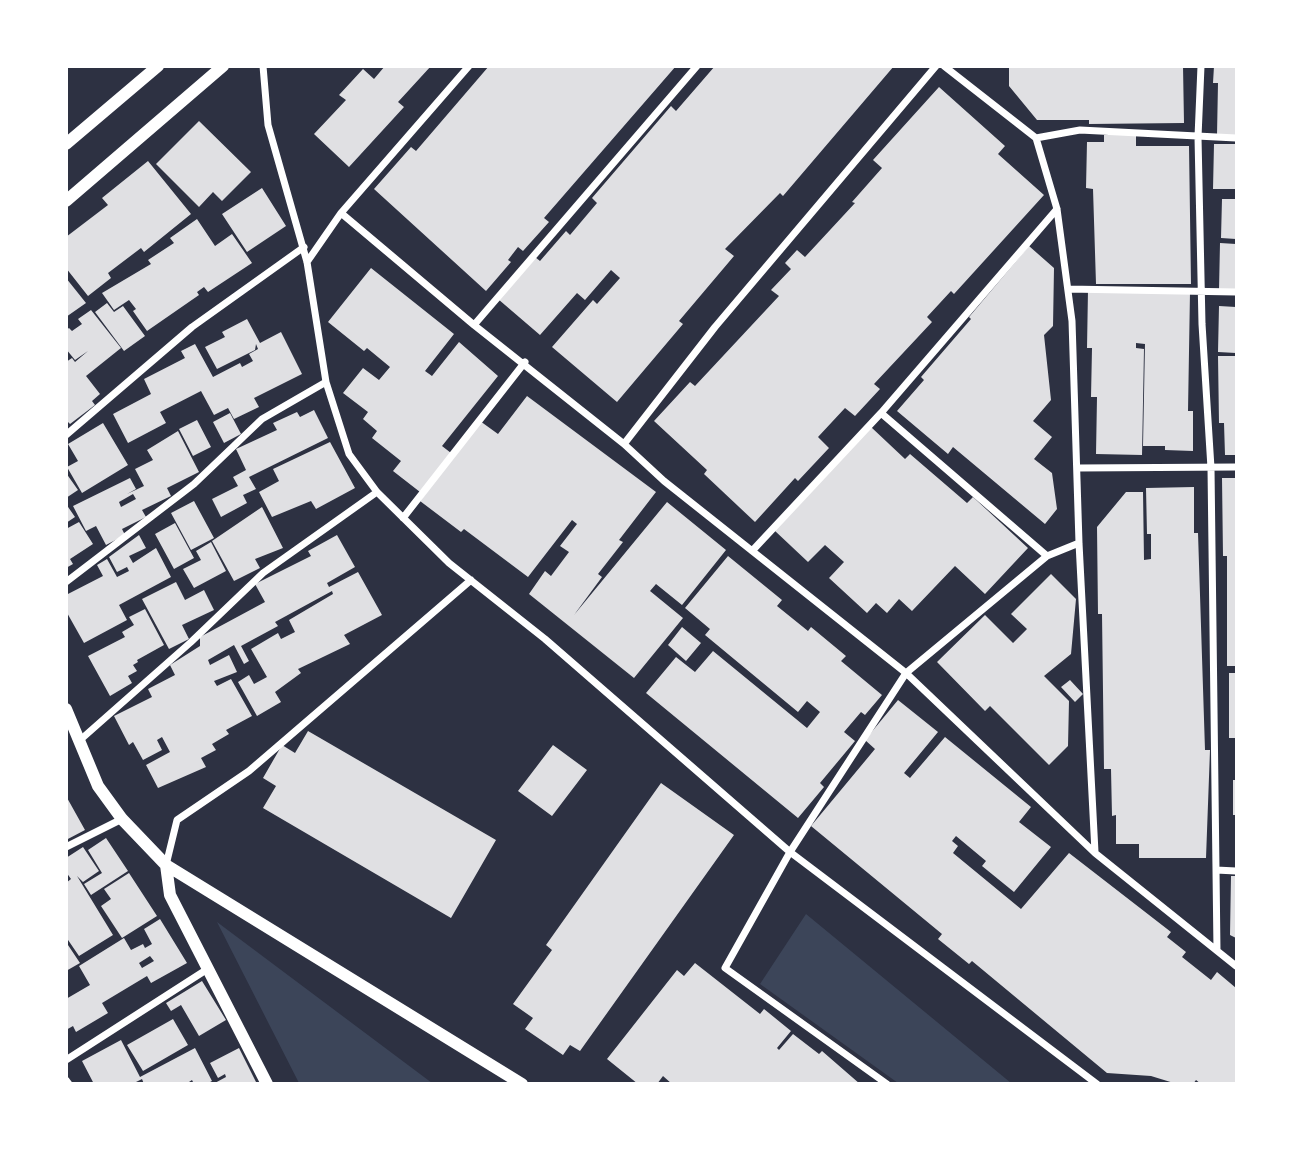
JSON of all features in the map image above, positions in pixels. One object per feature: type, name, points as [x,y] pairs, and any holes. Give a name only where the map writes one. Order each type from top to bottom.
[{"type":"street","points":[[66,144],[158,66]]},
{"type":"street","points":[[66,201],[223,66]]},
{"type":"street","points":[[263,66],[268,125],[304,247],[326,382],[349,454],[377,492],[471,580],[545,639],[790,852],[1097,1083]]},
{"type":"street","points":[[307,261],[341,213],[469,66]]},
{"type":"street","points":[[474,325],[697,66]]},
{"type":"street","points":[[624,444],[715,327],[936,66]]},
{"type":"street","points":[[944,66],[1036,138],[1056,209],[1073,321],[1079,543],[1095,853]]},
{"type":"street","points":[[1201,66],[1198,137],[1211,468],[1217,950]]},
{"type":"street","points":[[1036,138],[1080,130],[1237,138]]},
{"type":"street","points":[[752,551],[881,413],[1056,209]]},
{"type":"street","points":[[341,213],[474,325],[525,362],[624,444],[664,481],[906,673],[1095,853],[1237,965]]},
{"type":"street","points":[[66,435],[192,327],[304,247]]},
{"type":"street","points":[[1068,289],[1237,292]]},
{"type":"street","points":[[403,519],[525,362]]},
{"type":"street","points":[[66,582],[194,484],[262,419],[326,382]]},
{"type":"street","points":[[881,413],[1047,556]]},
{"type":"street","points":[[1079,468],[1237,467]]},
{"type":"street","points":[[79,741],[191,642],[263,572],[377,492]]},
{"type":"street","points":[[887,1083],[726,968],[790,852],[906,673],[1047,556],[1079,543]]},
{"type":"street","points":[[268,1083],[206,970],[170,895],[166,865],[177,820],[249,771],[471,580]]},
{"type":"street","points":[[66,709],[98,786],[122,819],[166,865],[522,1083]]},
{"type":"street","points":[[66,847],[122,819]]},
{"type":"street","points":[[1216,870],[1237,871]]},
{"type":"street","points":[[66,1060],[206,970]]},
{"type":"shaded area","points":[[806,914],[1011,1083],[898,1083],[760,984]]},
{"type":"shaded area","points":[[217,922],[432,1083],[299,1083]]},
{"type":"building","points":[[385,66],[431,66],[398,102],[404,107],[349,167],[314,134],[346,100],[339,95],[363,69],[374,79]]},
{"type":"building","points":[[489,66],[676,66],[544,218],[549,222],[523,251],[518,247],[508,260],[511,262],[486,291],[374,189],[411,147],[416,151]]},
{"type":"building","points":[[715,66],[894,66],[783,196],[780,193],[725,249],[734,256],[679,321],[683,324],[617,402],[552,347],[593,300],[597,304],[620,278],[611,270],[585,300],[577,293],[540,335],[498,299],[535,257],[540,261],[566,231],[570,235],[597,203],[592,198],[671,106],[676,111]]},
{"type":"building","points":[[1009,66],[1183,66],[1184,123],[1089,124],[1089,120],[1037,120],[1009,86]]},
{"type":"building","points":[[1214,66],[1236,66],[1236,136],[1217,135],[1218,83],[1213,83]]},
{"type":"building","points":[[939,87],[1005,146],[998,154],[1044,195],[954,294],[951,291],[927,317],[932,322],[874,384],[880,389],[855,416],[845,408],[818,437],[829,448],[798,481],[795,478],[755,522],[704,474],[707,470],[654,421],[690,382],[695,386],[779,296],[771,290],[791,269],[785,263],[797,250],[805,257],[855,203],[852,202],[882,168],[873,160]]},
{"type":"building","points":[[199,121],[251,172],[222,201],[213,192],[199,207],[156,164]]},
{"type":"building","points":[[1104,135],[1136,135],[1136,146],[1189,146],[1191,284],[1096,284],[1093,189],[1086,188],[1087,142],[1104,142]]},
{"type":"building","points":[[1214,144],[1236,144],[1236,189],[1213,189]]},
{"type":"building","points":[[148,161],[191,214],[144,252],[141,248],[108,273],[111,278],[88,296],[66,268],[66,237],[108,205],[102,198]]},
{"type":"building","points":[[262,188],[286,226],[247,252],[222,214]]},
{"type":"building","points":[[1222,199],[1236,199],[1236,239],[1221,238]]},
{"type":"building","points":[[197,219],[215,246],[232,234],[252,263],[208,292],[204,287],[197,292],[199,295],[147,331],[129,300],[114,310],[102,293],[151,264],[148,260],[174,243],[170,238]]},
{"type":"building","points":[[1220,243],[1236,244],[1236,290],[1219,290]]},
{"type":"building","points":[[1029,246],[1054,268],[1053,326],[1044,335],[1051,400],[1033,421],[1052,437],[1034,459],[1052,473],[1057,509],[1045,524],[953,447],[948,454],[897,411],[924,380],[921,377],[971,319],[969,317]]},
{"type":"building","points":[[371,268],[454,334],[425,371],[432,376],[459,342],[498,376],[442,446],[451,453],[420,492],[393,471],[401,461],[372,438],[377,431],[363,419],[368,412],[343,393],[363,368],[379,380],[390,367],[367,348],[364,351],[328,322]]},
{"type":"building","points":[[66,278],[86,303],[66,317]]},
{"type":"building","points":[[1088,290],[1190,292],[1188,411],[1193,411],[1193,451],[1165,450],[1165,446],[1143,446],[1145,344],[1136,343],[1136,348],[1144,349],[1142,455],[1096,454],[1097,397],[1091,397],[1092,348],[1087,348]]},
{"type":"building","points":[[107,303],[114,312],[123,306],[145,336],[124,351],[95,312]]},
{"type":"building","points":[[1219,306],[1236,307],[1236,353],[1218,352]]},
{"type":"building","points":[[91,310],[121,348],[86,376],[100,394],[92,401],[95,405],[70,424],[66,420],[66,362],[72,358],[75,362],[88,351],[75,360],[66,349],[66,330],[69,328],[72,331],[82,324],[78,319]]},
{"type":"building","points":[[247,319],[260,343],[281,332],[302,374],[254,398],[259,407],[234,419],[228,408],[214,415],[201,391],[160,412],[166,423],[128,443],[113,414],[151,394],[144,379],[185,358],[181,351],[195,344],[213,377],[240,363],[242,367],[253,361],[249,354],[258,349],[256,344],[255,350],[217,369],[205,347],[225,337],[222,332]]},
{"type":"building","points":[[1218,356],[1236,356],[1236,455],[1225,455],[1224,423],[1219,423]]},
{"type":"building","points":[[527,396],[656,492],[619,540],[623,542],[598,574],[602,577],[574,615],[667,502],[726,550],[682,605],[656,584],[650,591],[683,618],[634,678],[529,594],[545,571],[551,576],[569,552],[560,546],[577,524],[572,520],[528,577],[464,529],[461,532],[420,501],[480,421],[498,434]]},
{"type":"building","points":[[314,410],[328,438],[249,477],[256,489],[243,495],[247,503],[221,517],[212,499],[238,486],[233,477],[246,470],[236,449],[277,430],[273,423],[297,412],[300,417]]},
{"type":"building","points":[[230,413],[241,434],[224,443],[213,422]]},
{"type":"building","points":[[197,420],[211,447],[193,456],[179,429]]},
{"type":"building","points":[[103,423],[128,465],[82,493],[67,467],[78,461],[68,444]]},
{"type":"building","points":[[871,427],[905,459],[910,454],[967,503],[973,497],[1028,548],[985,594],[955,566],[912,611],[899,599],[887,613],[876,603],[867,613],[829,578],[844,562],[825,545],[808,562],[774,530]]},
{"type":"building","points":[[178,431],[199,472],[167,488],[171,496],[142,510],[146,517],[122,529],[125,535],[106,545],[96,526],[86,531],[73,506],[130,478],[136,489],[127,494],[144,486],[135,469],[153,460],[147,450]],"holes":[[[133,494],[136,499],[121,507],[119,502]]]},
{"type":"building","points":[[330,442],[355,488],[316,509],[311,501],[272,517],[259,492],[279,481],[273,469]]},
{"type":"building","points":[[66,473],[78,490],[66,498]]},
{"type":"building","points":[[1222,478],[1236,478],[1236,666],[1227,666],[1227,556],[1223,556]]},
{"type":"building","points":[[1194,487],[1205,750],[1210,750],[1206,858],[1139,858],[1139,844],[1116,844],[1116,815],[1112,816],[1111,769],[1104,769],[1102,614],[1098,614],[1097,527],[1126,492],[1143,492],[1144,560],[1151,559],[1151,534],[1147,534],[1146,488]]},
{"type":"building","points":[[194,501],[214,538],[191,550],[171,513]]},
{"type":"building","points":[[66,504],[75,517],[66,523]]},
{"type":"building","points":[[262,507],[283,548],[255,559],[260,568],[234,581],[212,541]]},
{"type":"building","points":[[79,522],[93,544],[70,559],[73,564],[66,568],[66,529]]},
{"type":"building","points":[[175,523],[194,558],[174,569],[155,534]]},
{"type":"building","points":[[139,535],[146,548],[129,556],[133,563],[156,548],[171,577],[119,605],[127,620],[84,643],[66,611],[66,595],[103,576],[97,565],[107,559],[117,577],[129,571],[127,567],[117,572],[109,557]]},
{"type":"building","points":[[337,535],[355,567],[327,583],[329,587],[358,572],[382,615],[344,635],[350,644],[298,669],[301,673],[275,692],[281,702],[257,716],[238,682],[249,675],[254,684],[267,677],[251,649],[278,633],[281,639],[295,632],[289,620],[333,594],[332,591],[275,622],[278,626],[241,646],[249,661],[244,664],[234,645],[208,660],[210,665],[229,655],[237,672],[214,681],[217,686],[231,679],[252,716],[226,730],[229,734],[212,744],[216,750],[201,758],[206,767],[158,788],[146,765],[170,752],[162,737],[157,740],[162,750],[143,760],[133,742],[129,745],[114,716],[152,697],[148,689],[175,675],[170,665],[200,646],[200,637],[265,602],[255,584],[311,556],[308,551]]},
{"type":"building","points":[[211,542],[226,571],[194,588],[183,569],[201,560],[196,551]]},
{"type":"building","points":[[728,556],[782,600],[777,606],[808,631],[811,627],[846,656],[841,661],[882,695],[865,715],[861,712],[844,732],[855,741],[820,783],[824,787],[798,818],[646,693],[676,657],[695,672],[713,651],[807,728],[820,712],[807,701],[798,712],[705,635],[710,629],[685,608]]},
{"type":"building","points":[[1051,574],[1076,599],[1071,654],[1044,676],[1069,701],[1068,746],[1049,765],[990,706],[985,711],[937,662],[985,615],[1013,643],[1027,629],[1011,614]]},
{"type":"building","points":[[176,582],[185,600],[204,590],[214,610],[182,625],[189,639],[169,649],[142,599]]},
{"type":"building","points":[[145,609],[164,645],[137,660],[133,665],[137,671],[128,676],[132,683],[110,696],[88,656],[125,637],[122,632],[134,625],[129,617]]},
{"type":"building","points":[[682,627],[701,643],[686,661],[668,645]]},
{"type":"building","points":[[1229,673],[1236,673],[1236,738],[1229,738]]},
{"type":"building","points":[[1070,680],[1083,694],[1075,702],[1061,687]]},
{"type":"building","points":[[898,700],[938,732],[904,773],[910,778],[945,737],[1031,807],[1019,822],[1051,847],[1014,892],[982,866],[986,861],[956,836],[952,841],[958,846],[953,853],[1021,909],[1069,853],[1171,932],[1167,937],[1186,952],[1182,957],[1211,980],[1217,972],[1236,988],[1236,1084],[1201,1084],[1196,1080],[1193,1084],[1177,1084],[1151,1076],[1107,1073],[972,961],[969,964],[938,939],[942,934],[811,826],[875,749],[865,740]]},
{"type":"building","points":[[308,731],[496,840],[451,918],[263,808],[276,786],[263,778],[282,745],[295,753]]},
{"type":"building","points":[[553,745],[587,770],[552,816],[518,791]]},
{"type":"building","points":[[1233,780],[1236,780],[1236,815],[1233,815]]},
{"type":"building","points":[[661,783],[734,835],[580,1051],[570,1045],[563,1055],[525,1029],[533,1018],[513,1004],[552,950],[546,945]]},
{"type":"building","points":[[66,796],[85,830],[66,840]]},
{"type":"building","points":[[106,838],[128,871],[91,895],[84,884],[102,873],[88,850]]},
{"type":"building","points":[[83,847],[99,871],[83,882],[77,876],[113,935],[79,956],[66,937],[66,883],[71,879],[66,872],[66,858]]},
{"type":"building","points":[[129,873],[157,916],[122,938],[101,906],[111,899],[104,889]]},
{"type":"building","points":[[1231,876],[1236,876],[1236,938],[1230,935]]},
{"type":"building","points":[[160,919],[187,963],[151,983],[147,976],[102,1003],[108,1013],[76,1032],[73,1026],[66,1030],[66,999],[90,985],[79,966],[124,938],[131,950],[143,944],[145,948],[152,944],[144,929]],"holes":[[[150,956],[154,961],[142,968],[139,963]]]},
{"type":"building","points":[[66,942],[80,963],[66,971]]},
{"type":"building","points":[[695,963],[760,1014],[764,1009],[791,1031],[777,1048],[779,1050],[793,1034],[819,1054],[822,1051],[860,1084],[672,1084],[663,1076],[657,1084],[638,1084],[607,1059],[677,970],[684,976]]},
{"type":"building","points":[[202,981],[226,1020],[199,1036],[181,1005],[171,1011],[166,1003]]},
{"type":"building","points":[[173,1019],[188,1045],[143,1071],[127,1045]]},
{"type":"building","points":[[121,1040],[140,1077],[195,1048],[212,1081],[206,1084],[194,1084],[192,1080],[186,1084],[144,1084],[142,1079],[132,1084],[94,1084],[82,1061]]},
{"type":"building","points":[[239,1048],[257,1084],[213,1084],[226,1077],[225,1074],[218,1078],[210,1063]]}]
